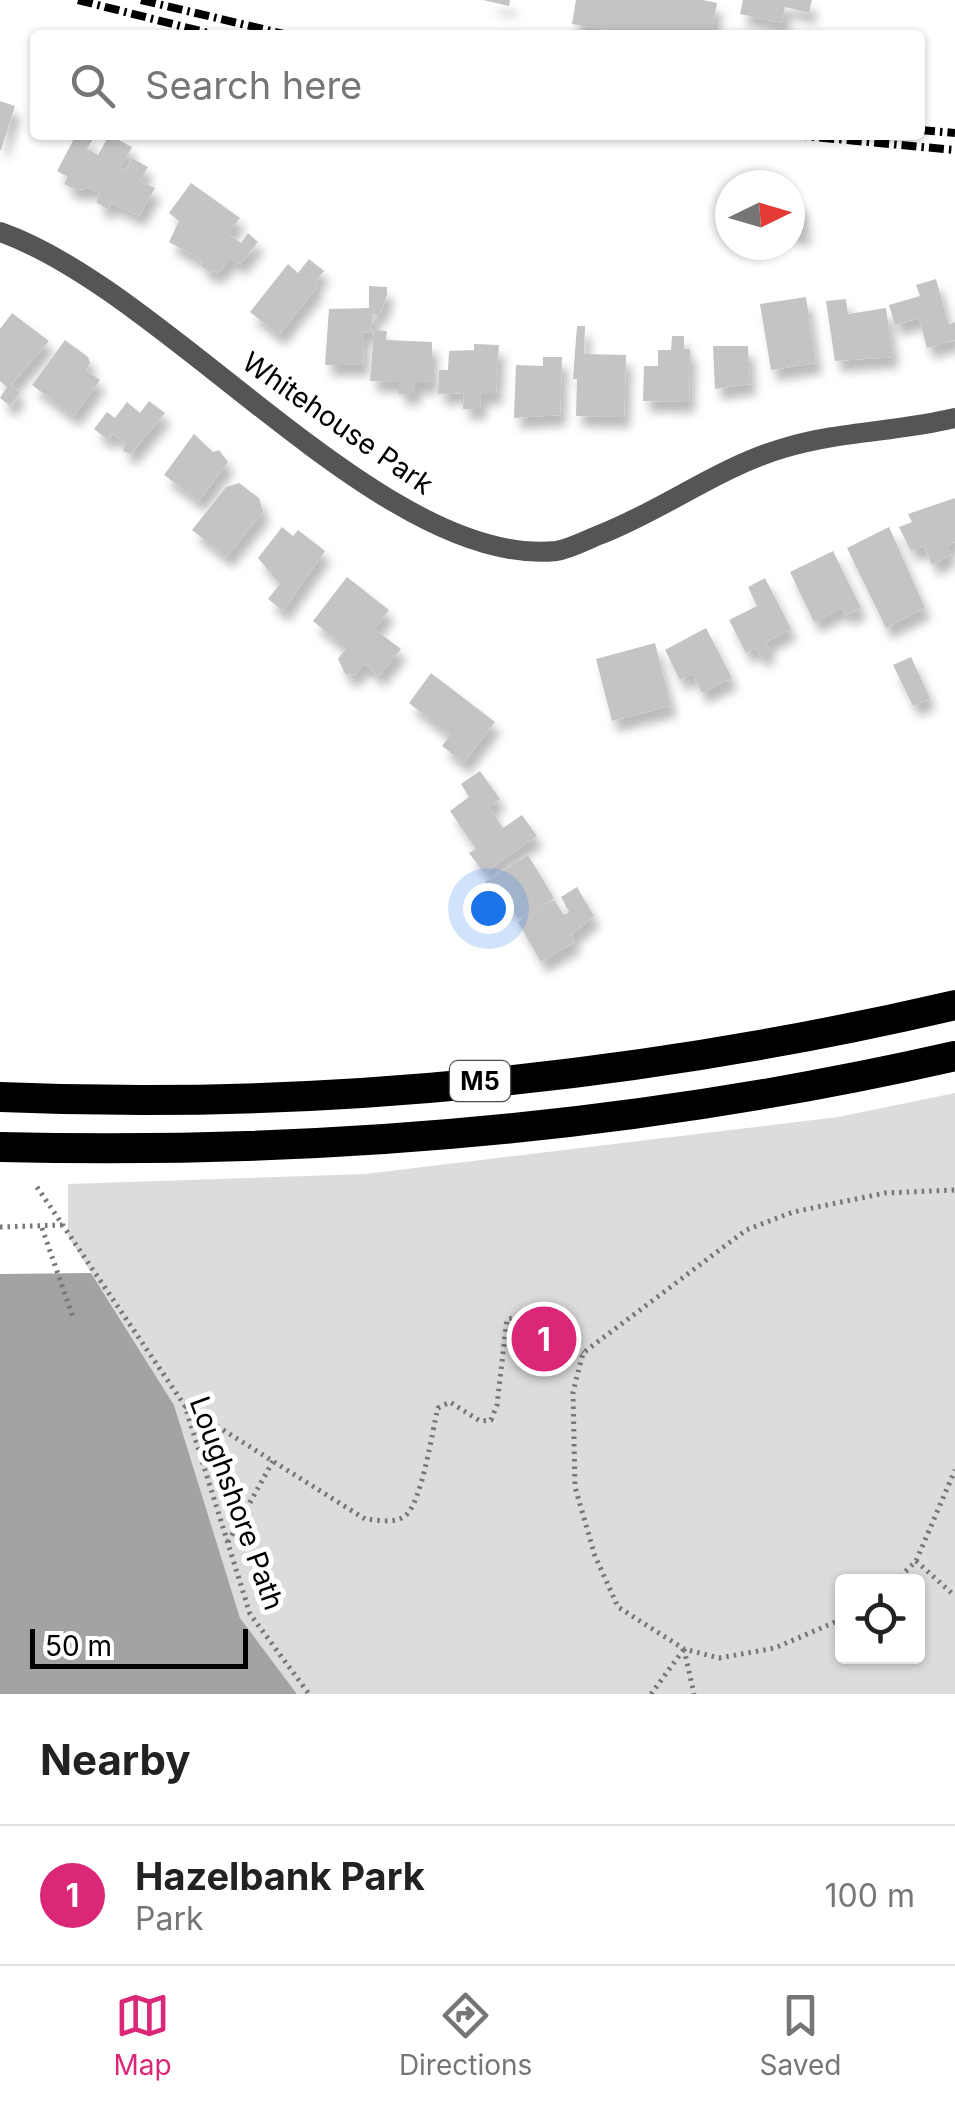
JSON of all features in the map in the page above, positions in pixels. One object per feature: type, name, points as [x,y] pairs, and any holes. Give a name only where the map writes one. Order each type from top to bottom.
[{"type":"highway","name":"M5","points":[[0,1097],[216,1097],[490,1080],[650,1061],[876,1023],[955,1005]]},
{"type":"highway","name":"M5","points":[[0,1148],[254,1146],[568,1122],[760,1094],[955,1056]]},
{"type":"street","name":"Whitehouse Park","points":[[0,232],[23,240],[110,292],[354,474],[486,547],[558,551],[637,521],[782,448],[847,433],[955,418]]},
{"type":"path","name":"Loughshore Path","points":[[37,1187],[185,1406],[250,1614],[308,1694]]},
{"type":"path","points":[[835,1622],[775,1648],[719,1658],[684,1648],[618,1607],[595,1556],[575,1487],[572,1392],[583,1353],[746,1230],[793,1212],[885,1193],[955,1190]]},
{"type":"path","points":[[0,1227],[63,1225]]},
{"type":"path","points":[[42,1228],[74,1320]]},
{"type":"path","points":[[185,1406],[365,1519],[392,1521],[406,1515],[416,1500],[438,1408],[450,1402],[480,1421],[491,1420],[497,1404],[507,1319],[524,1316],[536,1321],[583,1353]]},
{"type":"path","points":[[228,1543],[273,1461]]},
{"type":"path","points":[[903,1574],[916,1561],[955,1470]]},
{"type":"path","points":[[916,1561],[955,1596]]},
{"type":"path","points":[[651,1694],[684,1648]]},
{"type":"path","points":[[684,1648],[694,1694]]},
{"type":"shaded area","points":[[955,1093],[955,1694],[297,1694],[240,1618],[174,1405],[68,1236],[68,1184],[365,1174],[838,1117]]},
{"type":"shaded area","points":[[91,1273],[174,1405],[240,1618],[297,1694],[0,1694],[0,1274]]},
{"type":"building","points":[[483,0],[510,0],[509,6]]},
{"type":"building","points":[[576,0],[717,3],[712,30],[606,30],[572,24]]},
{"type":"building","points":[[743,0],[812,0],[809,13],[785,7],[782,23],[740,14]]},
{"type":"building","points":[[0,101],[15,106],[1,150],[0,150]]},
{"type":"building","points":[[73,140],[92,140],[87,149],[98,155],[106,140],[119,140],[132,147],[120,168],[126,171],[132,158],[148,167],[140,181],[155,188],[139,216],[111,203],[107,209],[96,202],[100,194],[91,188],[77,190],[64,184],[68,177],[57,171]]},
{"type":"building","points":[[191,183],[240,218],[228,233],[241,243],[248,233],[258,242],[240,264],[230,258],[218,274],[169,242],[179,221],[169,213]]},
{"type":"building","points":[[309,259],[324,271],[314,283],[318,286],[279,335],[250,312],[288,264],[298,273]]},
{"type":"building","points":[[936,279],[949,325],[955,322],[955,340],[927,348],[919,318],[895,325],[889,305],[920,296],[916,285]]},
{"type":"building","points":[[369,286],[387,287],[387,295],[380,314],[373,314],[371,333],[364,332],[363,365],[325,365],[329,309],[369,308]]},
{"type":"building","points":[[806,297],[816,363],[771,370],[760,304]]},
{"type":"building","points":[[846,299],[848,314],[886,308],[893,357],[835,361],[826,301]]},
{"type":"building","points":[[12,313],[49,341],[11,385],[20,392],[10,406],[0,398],[7,387],[0,381],[0,329]]},
{"type":"building","points":[[577,326],[585,326],[584,354],[626,355],[624,417],[576,416],[577,379],[573,379]]},
{"type":"building","points":[[374,330],[387,331],[386,340],[432,342],[432,383],[415,383],[415,394],[399,394],[399,382],[370,381]]},
{"type":"building","points":[[672,336],[684,336],[684,349],[690,349],[689,402],[643,401],[644,366],[658,366],[658,350],[671,350]]},
{"type":"building","points":[[65,340],[88,357],[86,370],[100,380],[74,416],[32,385]]},
{"type":"building","points":[[474,344],[499,345],[496,394],[481,394],[480,409],[463,409],[464,393],[438,394],[439,370],[448,370],[449,351],[474,350]]},
{"type":"building","points":[[713,346],[748,346],[750,384],[715,389]]},
{"type":"building","points":[[543,357],[562,357],[560,415],[514,418],[516,365],[543,366]]},
{"type":"building","points":[[149,401],[165,413],[131,454],[123,451],[125,443],[112,433],[107,439],[94,429],[107,412],[115,418],[127,402],[140,413]]},
{"type":"building","points":[[194,434],[213,452],[219,450],[228,462],[199,501],[164,475]]},
{"type":"building","points":[[239,483],[259,498],[263,512],[227,557],[192,530],[226,487]]},
{"type":"building","points":[[955,498],[955,542],[947,546],[951,555],[932,565],[924,546],[911,551],[899,527],[912,522],[908,514]]},
{"type":"building","points":[[282,527],[293,536],[298,530],[325,551],[283,611],[268,599],[280,584],[258,558]]},
{"type":"building","points":[[889,527],[925,608],[886,628],[847,548]]},
{"type":"building","points":[[833,551],[861,608],[846,615],[842,608],[814,622],[790,572]]},
{"type":"building","points":[[347,577],[389,610],[374,629],[401,649],[379,676],[364,664],[356,674],[346,675],[338,659],[346,648],[313,621]]},
{"type":"building","points":[[765,578],[791,629],[766,642],[770,651],[761,657],[756,648],[746,653],[729,620],[757,606],[748,587]]},
{"type":"building","points":[[706,628],[732,678],[702,693],[692,674],[680,680],[665,650]]},
{"type":"building","points":[[655,643],[671,706],[612,721],[596,659]]},
{"type":"building","points":[[911,657],[930,698],[913,706],[893,665]]},
{"type":"building","points":[[431,673],[495,722],[464,763],[442,746],[450,735],[409,703]]},
{"type":"building","points":[[480,771],[500,799],[489,807],[503,828],[522,815],[537,836],[484,873],[469,853],[476,849],[450,811],[469,797],[461,784]]},
{"type":"building","points":[[528,855],[554,898],[518,919],[509,903],[500,908],[485,882]]},
{"type":"building","points":[[577,887],[594,916],[571,935],[575,942],[541,962],[518,922],[554,900],[564,915],[569,912],[561,897]]},
{"type":"railway","points":[[78,0],[196,30]]},
{"type":"railway","points":[[141,0],[267,30]]},
{"type":"railway","points":[[925,130],[955,133]]},
{"type":"railway","points":[[846,140],[955,150]]},
{"type":"place","name":"Hazelbank Park","points":[[544,1339]]}]
